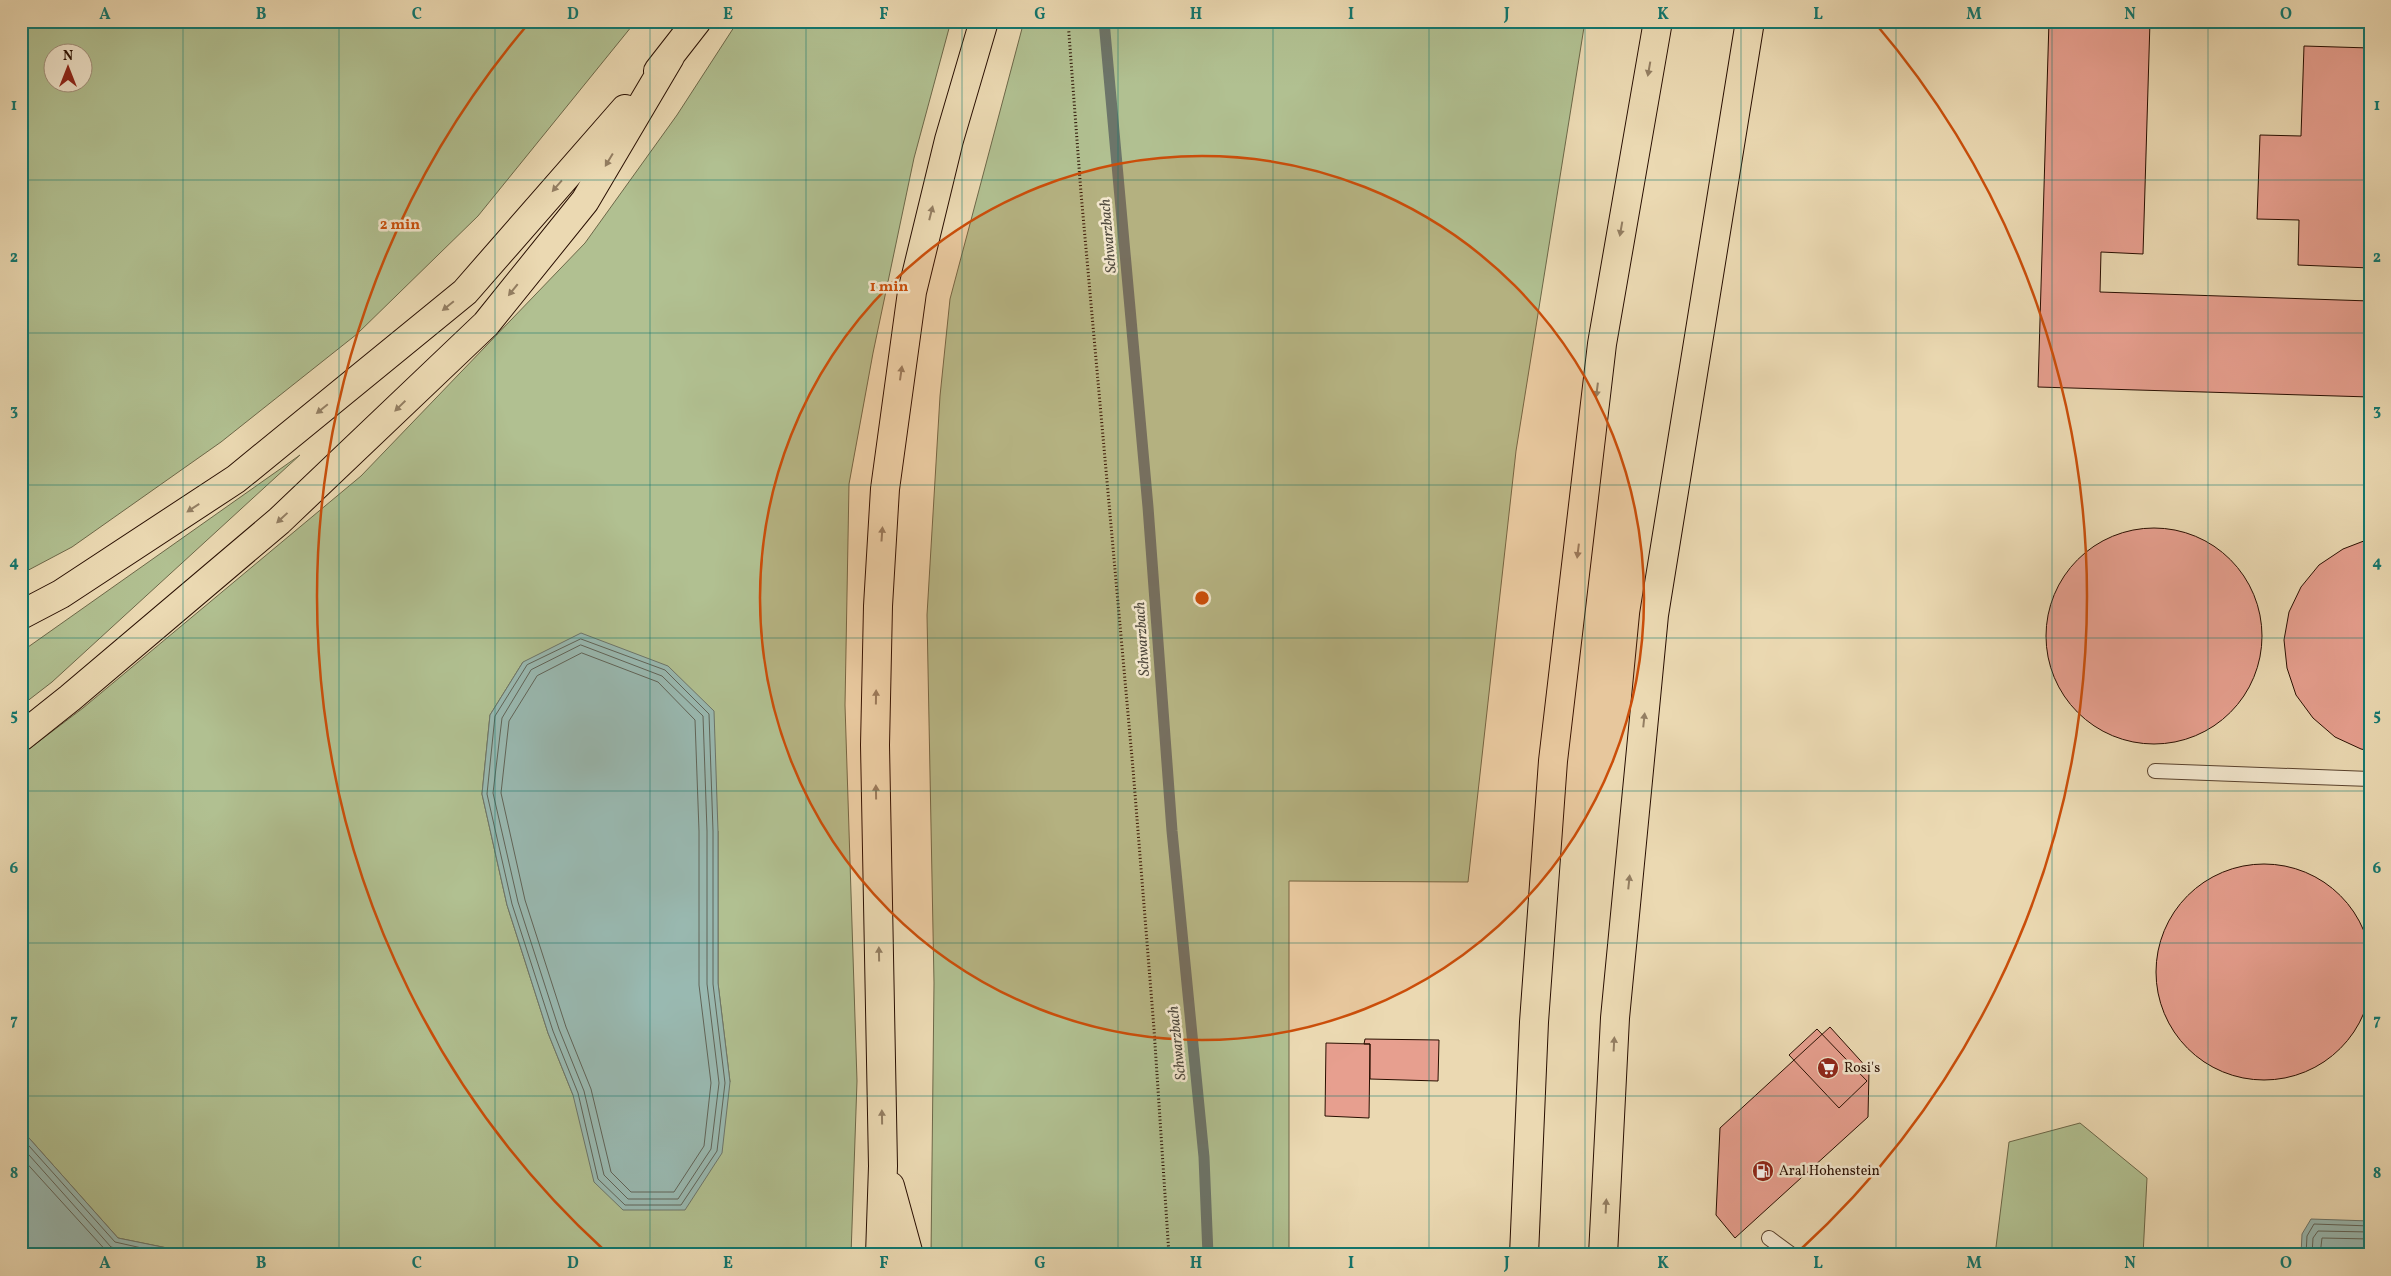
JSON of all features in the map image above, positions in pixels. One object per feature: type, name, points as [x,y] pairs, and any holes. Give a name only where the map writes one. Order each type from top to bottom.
[{"type":"highway","points":[[21,615],[61,594],[236,479],[465,292],[670,57],[697,21]]},
{"type":"highway","points":[[880,1255],[884,1166],[875,745],[878,606],[885,489],[912,292],[949,140],[984,21]]},
{"type":"highway","points":[[1524,1255],[1534,1022],[1553,761],[1602,344],[1658,21]]},
{"type":"highway","points":[[1603,1255],[1615,1018],[1654,615],[1750,21]]},
{"type":"highway","points":[[21,736],[70,698],[279,521],[486,324],[585,201],[670,57]]},
{"type":"highway","points":[[884,1166],[909,1255]]},
{"type":"lane","points":[[2155,771],[2370,779]]},
{"type":"lane","points":[[1769,1238],[1792,1255]]},
{"type":"path","points":[[1068,21],[1081,193],[1133,769],[1154,1029],[1169,1255]]},
{"type":"green space","points":[[21,21],[636,21],[478,216],[357,334],[221,442],[72,547],[21,574]]},
{"type":"green space","points":[[738,21],[951,21],[914,158],[873,353],[849,484],[845,705],[857,1081],[851,1255],[180,1255],[177,1250],[118,1238],[21,1129],[21,755],[83,708],[361,476],[585,243],[677,115]],"holes":[[[523,662],[718,831],[718,983],[730,1082],[573,1095],[548,1033],[507,905],[482,794],[490,715]]]},
{"type":"green space","points":[[1024,21],[1585,21],[1516,451],[1468,882],[1289,881],[1289,1255],[931,1255],[934,983],[927,615],[940,396],[950,299]]},
{"type":"green space","points":[[300,455],[52,682],[21,706],[21,652]]},
{"type":"green space","points":[[2080,1123],[2147,1178],[2143,1255],[1995,1255],[2009,1142]]},
{"type":"water","points":[[581,633],[668,666],[714,711],[718,831],[718,983],[730,1082],[722,1153],[685,1210],[623,1210],[594,1182],[573,1095],[548,1033],[507,905],[482,794],[490,715],[523,662]]},
{"type":"water","points":[[21,1129],[118,1238],[177,1250],[180,1255],[21,1255]]},
{"type":"water","points":[[2311,1219],[2370,1221],[2370,1255],[2301,1255],[2302,1234]]},
{"type":"building","points":[[2049,21],[2150,21],[2143,254],[2101,252],[2100,292],[2370,301],[2370,397],[2038,387]]},
{"type":"building","points":[[2304,46],[2370,48],[2370,268],[2298,265],[2299,220],[2257,219],[2260,135],[2301,136]]},
{"type":"building","points":[[2143,528],[2165,528],[2185,532],[2205,540],[2231,559],[2250,585],[2254,594],[2262,625],[2262,647],[2254,678],[2250,687],[2231,713],[2205,732],[2185,740],[2165,744],[2143,744],[2123,740],[2103,732],[2085,720],[2070,705],[2058,687],[2050,667],[2046,647],[2046,625],[2050,605],[2058,585],[2070,567],[2085,552],[2103,540],[2123,532]]},
{"type":"building","points":[[2370,539],[2370,751],[2335,737],[2313,718],[2296,695],[2287,668],[2284,640],[2289,612],[2301,587],[2319,565],[2343,549]]},
{"type":"building","points":[[2253,864],[2275,864],[2295,868],[2315,876],[2341,895],[2360,921],[2368,941],[2372,972],[2368,1003],[2360,1023],[2341,1049],[2315,1068],[2295,1076],[2275,1080],[2253,1080],[2233,1076],[2213,1068],[2195,1056],[2180,1041],[2168,1023],[2160,1003],[2156,983],[2156,961],[2160,941],[2168,921],[2180,903],[2195,888],[2213,876],[2233,868]]},
{"type":"building","name":"Aral Hohenstein","points":[[1830,1027],[1869,1070],[1868,1117],[1735,1238],[1716,1215],[1720,1128]]},
{"type":"building","name":"Rosi's","points":[[1817,1029],[1867,1081],[1839,1108],[1789,1055]]},
{"type":"building","points":[[1365,1039],[1439,1040],[1438,1081],[1370,1079],[1370,1044],[1364,1044]]},
{"type":"building","points":[[1326,1043],[1370,1044],[1369,1118],[1325,1116]]},
{"type":"waterway","name":"Schwarzbach","points":[[1104,21],[1148,507],[1172,831],[1204,1157],[1208,1255]]},
{"type":"place","name":"Rosi's","points":[[1828,1068]]},
{"type":"place","name":"Aral Hohenstein","points":[[1763,1171]]}]
